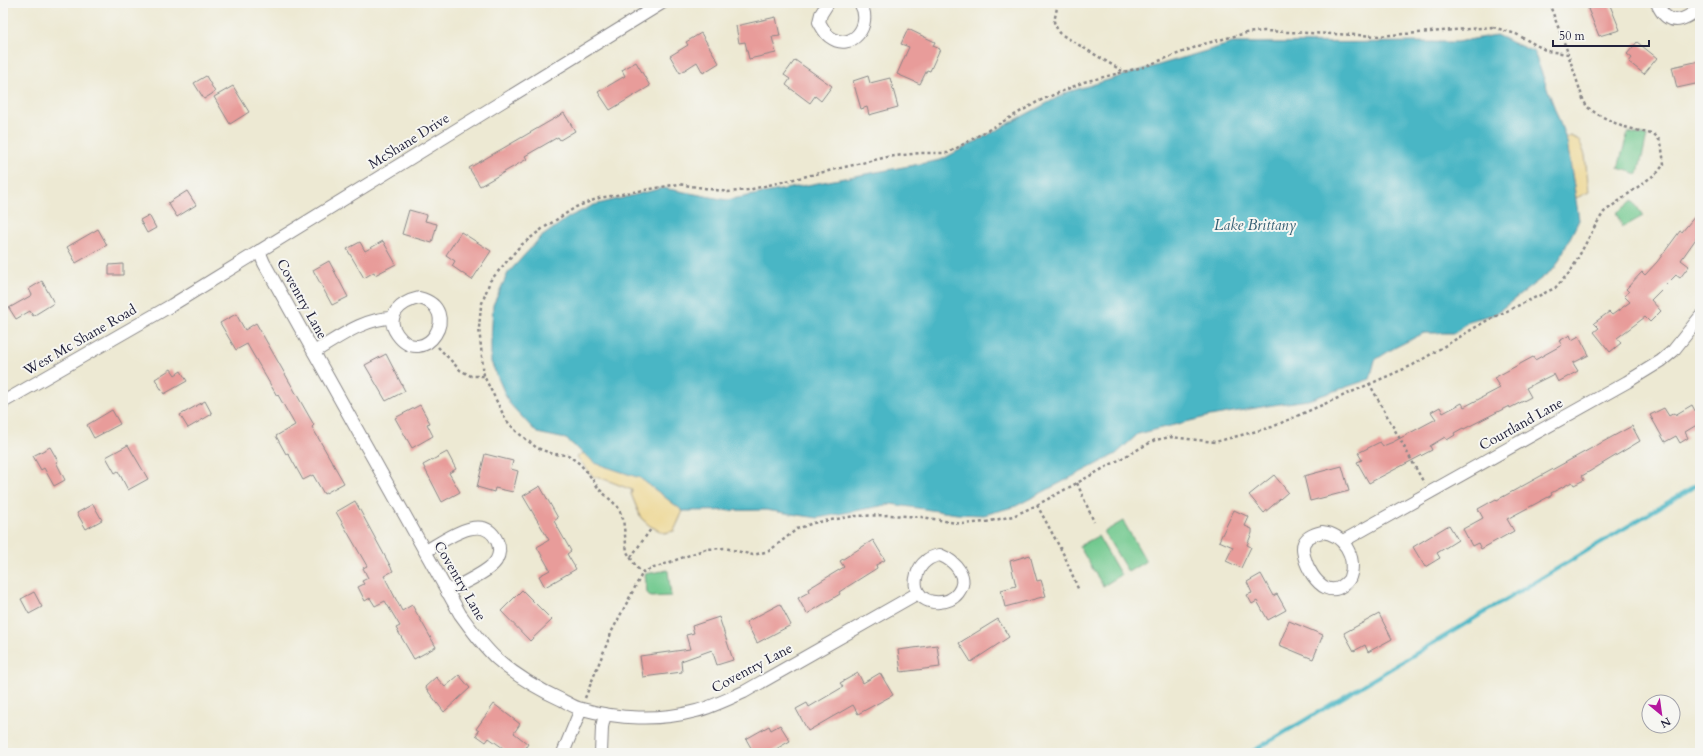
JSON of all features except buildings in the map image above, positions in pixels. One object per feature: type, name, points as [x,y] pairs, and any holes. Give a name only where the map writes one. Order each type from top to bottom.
[{"type":"street","name":"McShane Drive","points":[[172,305],[662,3]]},
{"type":"street","points":[[828,3],[821,14],[819,22],[829,37],[837,41],[846,41],[855,38],[861,32],[865,22],[865,14],[860,3]]},
{"type":"street","points":[[1657,3],[1663,15],[1670,20],[1678,21],[1694,13],[1700,8]]},
{"type":"street","name":"Coventry Lane","points":[[259,251],[264,263],[447,592],[484,647],[506,667],[532,685],[580,709],[605,714],[650,718],[672,716],[696,711],[717,704],[744,692],[778,674],[918,593]]},
{"type":"street","points":[[419,298],[428,300],[434,307],[439,317],[440,327],[431,340],[418,346],[411,345],[403,341],[393,326],[392,318],[399,308],[410,300],[419,298]]},
{"type":"street","name":"West Mc Shane Road","points":[[3,402],[172,305]]},
{"type":"street","name":"Courtland Lane","points":[[1343,541],[1620,386],[1661,361],[1673,351],[1700,317]]},
{"type":"street","points":[[314,352],[360,326],[382,318],[392,318]]},
{"type":"street","points":[[426,552],[463,531],[474,527],[482,527],[491,532],[496,539],[499,546],[499,555],[496,562],[478,575],[447,592]]},
{"type":"street","points":[[1322,532],[1330,533],[1343,541],[1350,555],[1352,570],[1349,580],[1335,590],[1330,590],[1318,583],[1311,572],[1302,553],[1303,544],[1308,538],[1322,532]]},
{"type":"street","points":[[563,753],[580,709]]},
{"type":"street","points":[[601,753],[602,727],[605,714]]},
{"type":"path","points":[[1058,3],[1054,22],[1059,33],[1124,72]]},
{"type":"path","points":[[580,709],[612,631],[643,572],[706,549],[725,548],[753,555],[769,551],[796,529],[813,523],[856,516],[890,515],[922,517],[962,524],[986,522],[1013,516],[1037,506],[1155,440],[1171,437],[1216,442],[1272,428],[1369,383],[1412,365],[1486,321],[1555,288],[1571,271],[1604,212],[1658,172],[1664,164],[1661,142],[1655,136],[1621,126],[1597,114],[1587,107],[1549,3]]},
{"type":"path","points":[[643,572],[637,568],[627,552],[623,519],[618,506],[599,489],[580,464],[568,455],[553,454],[537,448],[517,432],[506,420],[484,376],[479,328],[481,306],[490,281],[520,246],[542,229],[576,207],[599,198],[663,185],[679,184],[728,192],[748,190],[887,157],[920,153],[948,153],[1039,101],[1084,82],[1143,68],[1204,44],[1246,32],[1264,31],[1379,36],[1493,27],[1516,34],[1547,51],[1568,54]]},
{"type":"path","points":[[431,340],[460,370],[471,376],[484,376]]},
{"type":"path","points":[[1369,383],[1429,492]]},
{"type":"path","points":[[1077,483],[1094,522]]},
{"type":"path","points":[[1037,506],[1065,557],[1079,591]]},
{"type":"path","points":[[631,558],[651,529]]},
{"type":"green space","points":[[1628,132],[1647,136],[1638,174],[1618,168]]},
{"type":"green space","points":[[1633,201],[1643,216],[1623,227],[1616,213]]},
{"type":"green space","points":[[1123,521],[1146,561],[1128,572],[1104,532]]},
{"type":"green space","points":[[1098,536],[1121,575],[1103,586],[1079,546]]},
{"type":"green space","points":[[668,570],[671,596],[651,597],[647,593],[645,574]]},
{"type":"sand","points":[[1570,136],[1579,140],[1585,155],[1589,192],[1576,198],[1566,138]]},
{"type":"sand","points":[[584,453],[595,463],[640,478],[683,511],[674,531],[664,533],[650,526],[641,518],[631,494],[632,490],[599,477],[593,477],[577,457]]},
{"type":"water","name":"Lake Brittany","points":[[1496,35],[1534,52],[1567,142],[1579,220],[1555,268],[1495,314],[1468,321],[1455,333],[1424,333],[1394,348],[1375,360],[1370,379],[1308,400],[1210,416],[1138,434],[1116,454],[1016,506],[984,515],[957,514],[891,504],[818,518],[766,510],[683,511],[640,478],[595,463],[566,439],[537,433],[509,403],[491,362],[493,305],[508,273],[540,238],[569,217],[594,205],[663,188],[727,200],[941,160],[1068,92],[1233,43],[1457,42]]},
{"type":"waterway","points":[[1250,753],[1700,483]]}]
